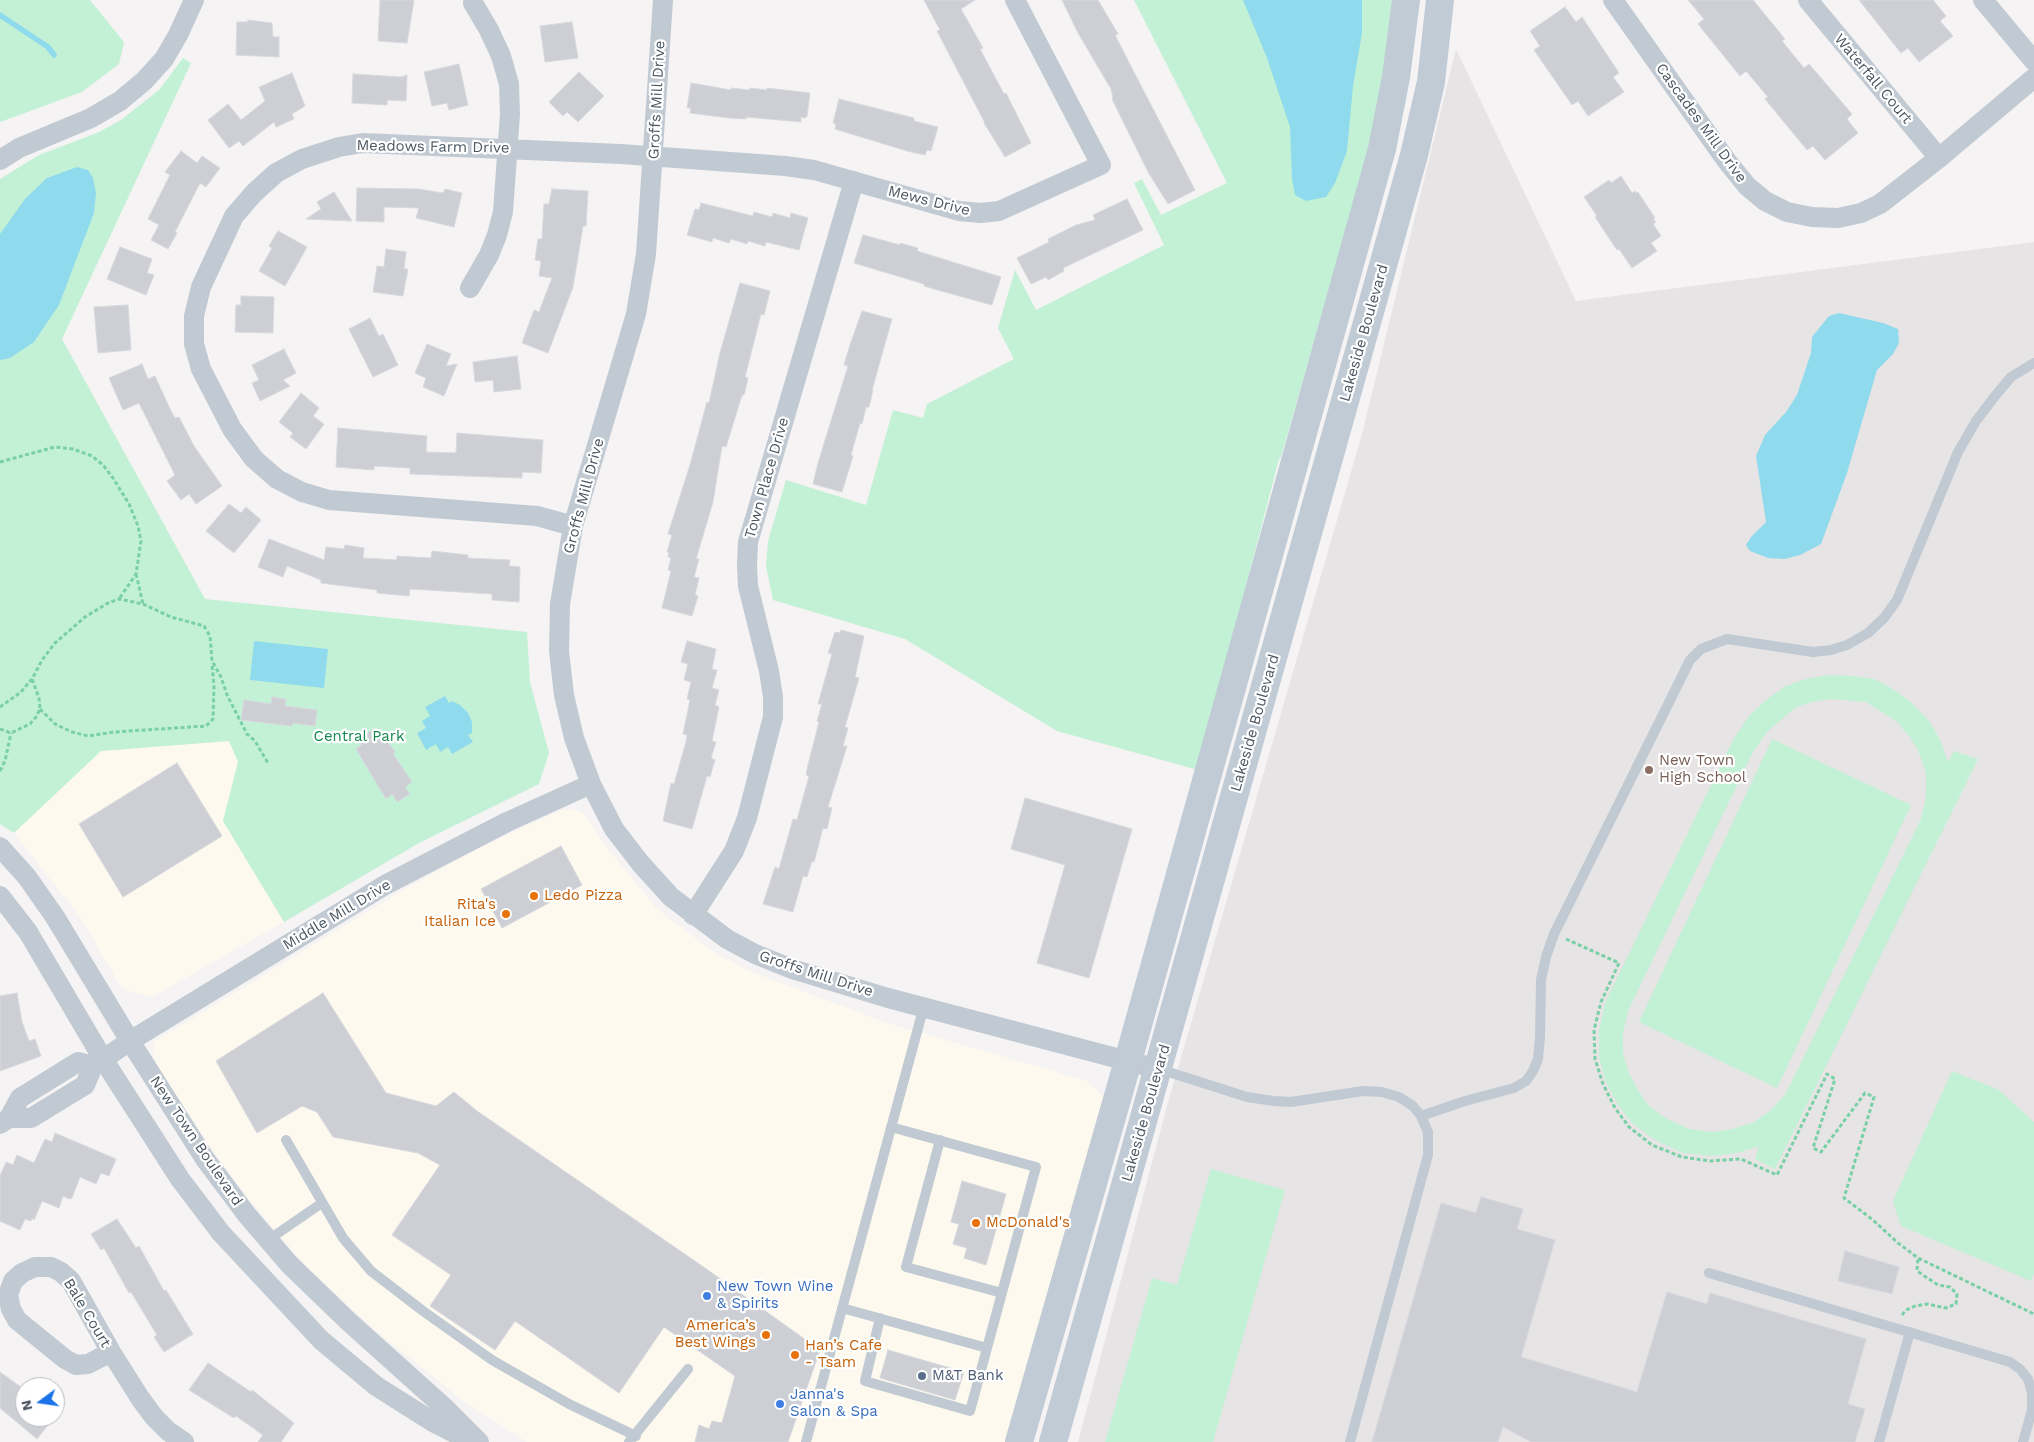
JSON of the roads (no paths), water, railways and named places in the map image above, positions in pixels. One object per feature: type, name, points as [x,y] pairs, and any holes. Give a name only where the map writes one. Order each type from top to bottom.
[{"type":"main road","name":"Lakeside Boulevard","points":[[1019,1442],[1128,1061],[1382,149],[1396,77],[1406,0]]},
{"type":"main road","name":"Lakeside Boulevard","points":[[1053,1442],[1414,155],[1431,82],[1440,0]]},
{"type":"street","points":[[0,160],[19,148],[91,118],[120,101],[144,81],[164,58],[178,35],[194,0]]},
{"type":"street","name":"Groffs Mill Drive","points":[[663,0],[646,254],[636,314],[573,526],[560,604],[559,651],[564,695],[574,738],[591,784],[614,829],[641,864],[671,897],[727,939],[755,954],[792,970],[1158,1069]]},
{"type":"street","name":"Mews Drive","points":[[654,156],[814,170],[959,211],[981,213],[999,211],[1014,205],[1101,164],[1015,0]]},
{"type":"street","name":"Cascades Mill Drive","points":[[1613,0],[1726,160],[1747,186],[1765,201],[1787,212],[1812,218],[1829,218],[1860,213],[1880,204],[1939,158],[2034,78]]},
{"type":"street","name":"Waterfall Court","points":[[1808,0],[1939,158]]},
{"type":"street","points":[[1983,0],[2034,61]]},
{"type":"street","points":[[470,288],[489,255],[503,212],[510,114],[509,84],[501,56],[489,30],[473,3]]},
{"type":"street","name":"Meadows Farm Drive","points":[[573,526],[537,516],[330,500],[302,492],[277,479],[254,458],[238,437],[201,369],[194,344],[194,316],[201,287],[234,216],[254,193],[276,174],[302,160],[339,147],[363,143],[654,156]]},
{"type":"street","name":"Town Place Drive","points":[[693,915],[734,851],[747,818],[773,717],[773,697],[769,670],[748,586],[748,542],[854,181]]},
{"type":"street","name":"Middle Mill Drive","points":[[4,1121],[31,1118],[85,1085],[98,1062],[385,885],[506,822],[591,784]]},
{"type":"street","name":"New Town Boulevard","points":[[0,847],[27,877],[55,917],[205,1160],[268,1240],[289,1264],[348,1321],[446,1409],[479,1442]]},
{"type":"street","points":[[0,896],[28,932],[98,1062],[180,1179],[221,1233],[270,1288],[321,1340],[376,1386],[433,1422],[473,1442]]},
{"type":"street","name":"Bale Court","points":[[111,1352],[88,1364],[76,1365],[64,1359],[17,1320],[11,1309],[8,1295],[13,1281],[22,1273],[35,1267],[51,1266],[71,1281],[111,1352],[154,1417],[168,1431],[184,1442]]},
{"type":"lane","points":[[1422,1116],[1465,1101],[1514,1088],[1526,1080],[1538,1059],[1541,980],[1554,934],[1690,660],[1701,648],[1728,639],[1813,652],[1831,650],[1847,645],[1868,633],[1884,618],[1897,600],[1958,452],[1976,421],[2012,378],[2034,363]]},
{"type":"lane","points":[[806,1442],[924,1006]]},
{"type":"lane","points":[[1158,1069],[1247,1097],[1291,1102],[1363,1091],[1382,1092],[1413,1106],[1422,1116],[1428,1132],[1428,1155],[1350,1442]]},
{"type":"lane","points":[[880,1318],[865,1381],[970,1411],[1036,1167],[891,1127]]},
{"type":"lane","points":[[286,1140],[343,1238],[371,1270],[423,1311],[492,1360],[569,1404],[632,1439],[688,1369]]},
{"type":"lane","points":[[940,1140],[906,1267],[1002,1293]]},
{"type":"lane","points":[[268,1240],[322,1203]]},
{"type":"lane","points":[[1709,1273],[2010,1362],[2020,1369],[2028,1379],[2032,1393],[2032,1410],[2023,1442]]},
{"type":"lane","points":[[842,1308],[987,1348]]},
{"type":"lane","points":[[1879,1442],[1910,1332]]},
{"type":"water","points":[[1243,0],[1362,0],[1362,33],[1353,86],[1347,151],[1335,183],[1326,197],[1306,201],[1295,195],[1292,179],[1290,127],[1267,58]]},
{"type":"water","points":[[77,167],[88,170],[93,178],[96,193],[94,213],[59,305],[34,342],[10,358],[0,360],[0,234],[25,199],[47,178]]},
{"type":"water","points":[[1839,313],[1883,323],[1898,329],[1899,343],[1893,354],[1877,370],[1847,473],[1821,544],[1800,555],[1785,559],[1768,558],[1750,551],[1746,545],[1766,522],[1756,456],[1765,435],[1786,412],[1797,395],[1811,353],[1812,337],[1829,316]]},
{"type":"water","points":[[254,641],[328,649],[324,688],[250,680]]},
{"type":"water","points":[[445,696],[449,703],[452,701],[460,705],[468,713],[472,722],[472,733],[468,735],[473,742],[452,754],[448,747],[440,752],[436,744],[426,750],[417,733],[426,728],[422,721],[430,716],[425,707]]},
{"type":"waterway","points":[[0,15],[48,47],[54,55]]},
{"type":"place","name":"New Town High School","points":[[1649,770]]},
{"type":"place","name":"Ledo Pizza","points":[[534,896]]},
{"type":"place","name":"Rita's Italian Ice","points":[[506,914]]},
{"type":"place","name":"McDonald's","points":[[976,1223]]},
{"type":"place","name":"New Town Wine & Spirits","points":[[707,1296]]},
{"type":"place","name":"America’s Best Wings","points":[[766,1335]]},
{"type":"place","name":"Han’s Cafe - Tsam","points":[[795,1355]]},
{"type":"place","name":"M&T Bank","points":[[922,1376]]},
{"type":"place","name":"Janna's Salon & Spa","points":[[780,1404]]},
{"type":"park label","name":"Central Park","points":[[359,737]]}]
